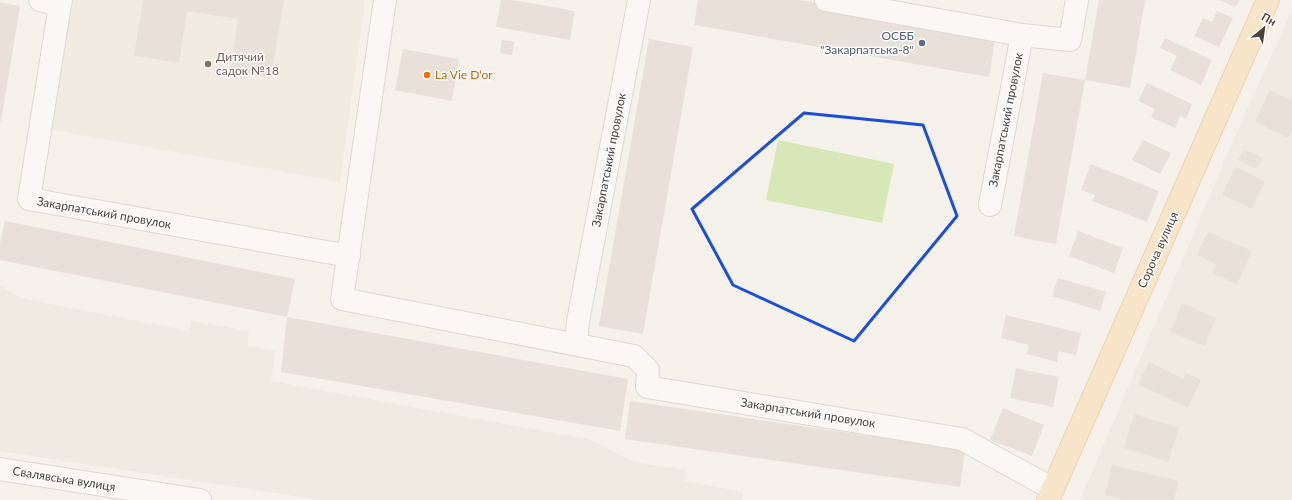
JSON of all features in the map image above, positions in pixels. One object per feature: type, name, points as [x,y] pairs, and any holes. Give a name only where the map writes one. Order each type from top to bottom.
[{"type":"main road","name":"Сороча вулиця","points":[[1051,494],[1268,0]]},
{"type":"street","name":"Закарпатський провулок","points":[[385,0],[342,299],[634,356],[648,370],[647,387],[962,439],[1051,494]]},
{"type":"street","name":"Закарпатський провулок","points":[[576,344],[578,321],[639,0]]},
{"type":"street","name":"Закарпатський провулок","points":[[826,0],[1022,35],[1070,40],[1077,0]]},
{"type":"street","name":"Закарпатський провулок","points":[[54,2],[29,199],[349,256]]},
{"type":"street","name":"Закарпатський провулок","points":[[990,205],[1022,35]]},
{"type":"street","name":"Свалявська вулиця","points":[[0,469],[200,500]]},
{"type":"highlighted area","points":[[804,113],[923,125],[957,216],[854,341],[733,285],[692,209]]},
{"type":"shaded area","name":"Дитячий садок №18","points":[[74,0],[365,0],[340,182],[48,129]]},
{"type":"shaded area","points":[[1292,10],[1291,500],[1080,500],[1236,134]]},
{"type":"shaded area","points":[[0,285],[15,295],[30,300],[189,331],[192,321],[249,331],[247,346],[275,351],[271,381],[592,440],[634,462],[686,470],[685,481],[743,492],[742,500],[321,500],[0,451]]},
{"type":"green space","points":[[778,140],[894,164],[882,223],[766,200]]},
{"type":"building","points":[[143,0],[284,0],[271,78],[230,71],[238,19],[187,11],[179,63],[134,56]]},
{"type":"building","points":[[501,0],[512,0],[575,11],[570,40],[496,27]]},
{"type":"building","points":[[698,0],[800,0],[996,34],[989,77],[694,25]]},
{"type":"building","points":[[1099,0],[1145,0],[1130,88],[1085,80]]},
{"type":"building","points":[[1219,0],[1239,0],[1236,7]]},
{"type":"building","points":[[0,2],[20,6],[1,121],[0,121]]},
{"type":"building","points":[[1217,11],[1233,18],[1219,47],[1194,36],[1203,18],[1212,22]]},
{"type":"building","points":[[1165,38],[1212,60],[1201,85],[1170,70],[1177,56],[1160,48]]},
{"type":"building","points":[[649,39],[693,47],[643,334],[599,326]]},
{"type":"building","points":[[502,40],[514,42],[512,55],[500,53]]},
{"type":"building","name":"La Vie D‘or","points":[[403,49],[459,59],[452,101],[395,90]]},
{"type":"building","points":[[1043,73],[1085,80],[1056,244],[1014,236]]},
{"type":"building","points":[[1147,83],[1192,104],[1186,119],[1180,116],[1175,128],[1151,117],[1155,109],[1138,101]]},
{"type":"building","points":[[1270,90],[1292,101],[1292,129],[1288,138],[1255,122]]},
{"type":"building","points":[[1143,140],[1171,153],[1160,174],[1132,160]]},
{"type":"building","points":[[1244,149],[1263,158],[1257,169],[1238,160]]},
{"type":"building","points":[[1091,164],[1159,191],[1147,222],[1092,201],[1095,195],[1081,190]]},
{"type":"building","points":[[1235,167],[1265,181],[1252,209],[1222,195]]},
{"type":"building","points":[[5,221],[295,279],[287,317],[0,260],[0,243]]},
{"type":"building","points":[[1078,231],[1123,248],[1114,273],[1069,256]]},
{"type":"building","points":[[1208,232],[1252,251],[1237,284],[1212,273],[1216,264],[1197,255]]},
{"type":"building","points":[[1058,278],[1106,292],[1100,311],[1052,296]]},
{"type":"building","points":[[1182,303],[1216,318],[1205,346],[1170,332]]},
{"type":"building","points":[[1006,315],[1081,333],[1076,355],[1059,351],[1057,362],[1027,354],[1029,345],[1001,338]]},
{"type":"building","points":[[287,317],[628,379],[620,431],[281,372]]},
{"type":"building","points":[[1149,362],[1183,379],[1186,373],[1201,380],[1188,408],[1138,384]]},
{"type":"building","points":[[1016,368],[1059,377],[1053,407],[1010,398]]},
{"type":"building","points":[[630,401],[965,450],[960,487],[625,439]]},
{"type":"building","points":[[1003,408],[1044,425],[1032,456],[990,440]]},
{"type":"building","points":[[1134,414],[1179,428],[1168,462],[1124,448]]},
{"type":"building","points":[[1112,465],[1179,481],[1174,500],[1125,500],[1105,495]]},
{"type":"place","name":"ОСББ \"Закарпатська-8\"","points":[[922,43]]},
{"type":"place","name":"Дитячий садок №18","points":[[208,64]]},
{"type":"place","name":"La Vie D‘or","points":[[427,75]]}]
